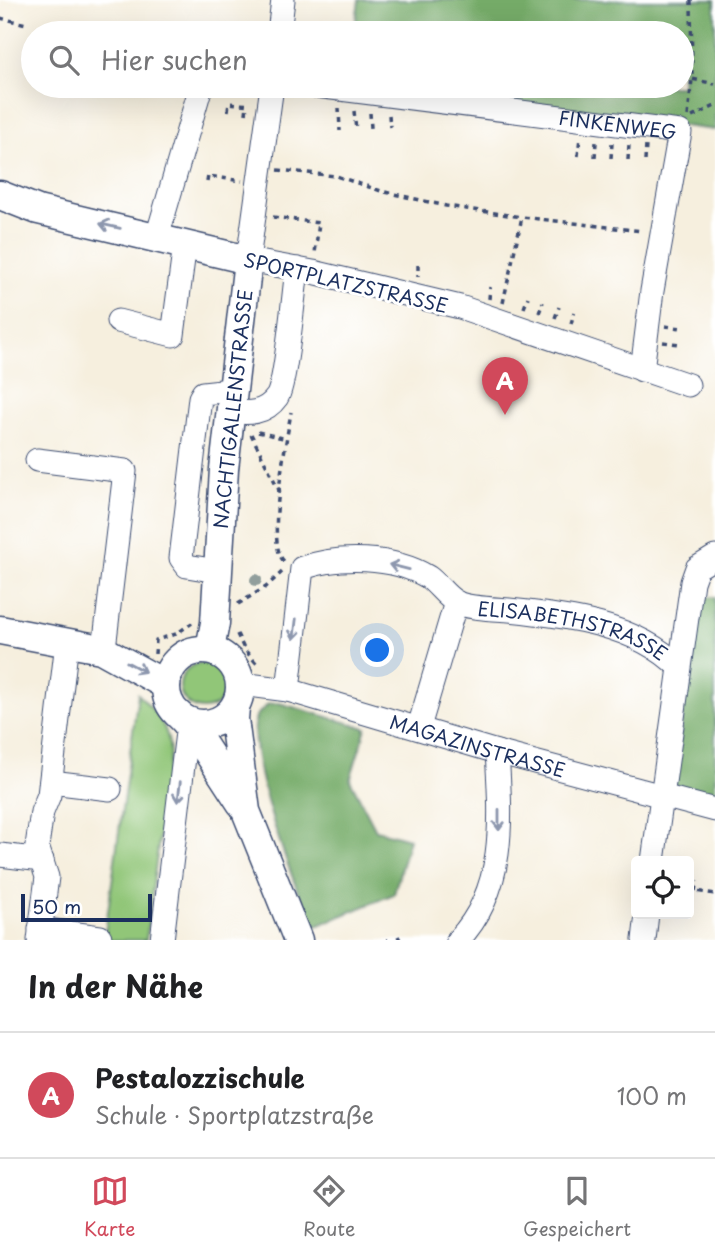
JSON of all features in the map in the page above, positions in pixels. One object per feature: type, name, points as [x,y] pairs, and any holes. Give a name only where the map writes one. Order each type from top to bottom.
[{"type":"main road","name":"SPORTPLATZSTRASSE","points":[[0,195],[38,210],[247,260]]},
{"type":"main road","name":"NACHTIGALLENSTRASSE","points":[[210,649],[215,623],[230,401],[247,260]]},
{"type":"main road","points":[[0,630],[101,649],[166,685]]},
{"type":"main road","points":[[246,811],[234,719],[238,695],[231,661],[210,649],[194,650],[180,657],[170,669],[166,685],[169,701],[246,811],[298,940]]},
{"type":"main road","points":[[183,719],[208,724],[223,718],[238,695]]},
{"type":"street","points":[[280,21],[283,0]]},
{"type":"street","points":[[157,237],[198,98]]},
{"type":"street","name":"FINKENWEG","points":[[429,98],[684,125],[662,236],[642,370]]},
{"type":"street","name":"NACHTIGALLENSTRASSE","points":[[247,260],[259,175],[262,99]]},
{"type":"street","points":[[118,321],[173,335],[185,244]]},
{"type":"street","name":"SPORTPLATZSTRASSE","points":[[247,260],[305,270],[498,319],[688,385]]},
{"type":"street","points":[[217,571],[183,564],[183,537],[200,398],[203,393],[230,401],[253,413],[264,409],[277,397],[305,270]]},
{"type":"street","points":[[37,460],[125,471],[105,640],[101,649]]},
{"type":"street","points":[[193,467],[224,468]]},
{"type":"street","points":[[183,537],[219,541]]},
{"type":"street","points":[[679,667],[692,582],[697,568],[715,557]]},
{"type":"street","name":"ELISABETHSTRASSE","points":[[288,690],[302,568],[320,562],[364,560],[405,568],[437,583],[456,602],[561,616],[605,627],[666,654],[679,667],[654,856]]},
{"type":"street","name":"ELISABETHSTRASSE","points":[[419,727],[456,602]]},
{"type":"street","points":[[67,642],[51,782],[37,846],[47,877],[40,935],[100,937]]},
{"type":"street","name":"MAGAZINSTRASSE","points":[[238,695],[288,690],[497,752],[715,810]]},
{"type":"street","points":[[162,940],[183,719]]},
{"type":"street","points":[[458,940],[479,914],[493,878],[499,834],[497,752]]},
{"type":"street","points":[[51,782],[110,789]]},
{"type":"street","points":[[0,855],[42,860]]},
{"type":"street","points":[[644,940],[646,919]]},
{"type":"path","points":[[691,0],[691,21]]},
{"type":"path","points":[[0,18],[21,23]]},
{"type":"path","points":[[694,79],[715,84]]},
{"type":"path","points":[[684,125],[689,98]]},
{"type":"path","points":[[228,111],[229,103],[262,99]]},
{"type":"path","points":[[246,114],[262,99]]},
{"type":"path","points":[[684,125],[715,106]]},
{"type":"path","points":[[207,182],[208,176],[336,176],[382,191],[446,206],[636,229],[662,236]]},
{"type":"path","points":[[223,184],[224,178]]},
{"type":"path","points":[[253,215],[320,222],[305,270]]},
{"type":"path","points":[[498,319],[514,262],[522,217]]},
{"type":"path","points":[[233,607],[266,587],[291,565],[282,561],[276,551],[280,492],[249,430],[287,439]]},
{"type":"path","points":[[698,880],[695,891],[715,894]]},
{"type":"green space","points":[[359,0],[715,0],[715,130],[466,98],[694,98],[694,21],[356,21]]},
{"type":"green space","points":[[695,597],[715,597],[715,798],[680,789],[675,783]]},
{"type":"green space","points":[[203,663],[219,670],[226,686],[219,702],[203,709],[187,702],[180,686],[187,670]]},
{"type":"green space","points":[[138,694],[161,721],[167,735],[170,754],[146,940],[104,940]]},
{"type":"green space","points":[[279,703],[366,728],[350,780],[376,830],[409,839],[394,894],[312,928],[273,822],[258,762],[256,716],[268,704]]},
{"type":"place","name":"Pestalozzischule","points":[[505,415]]}]
